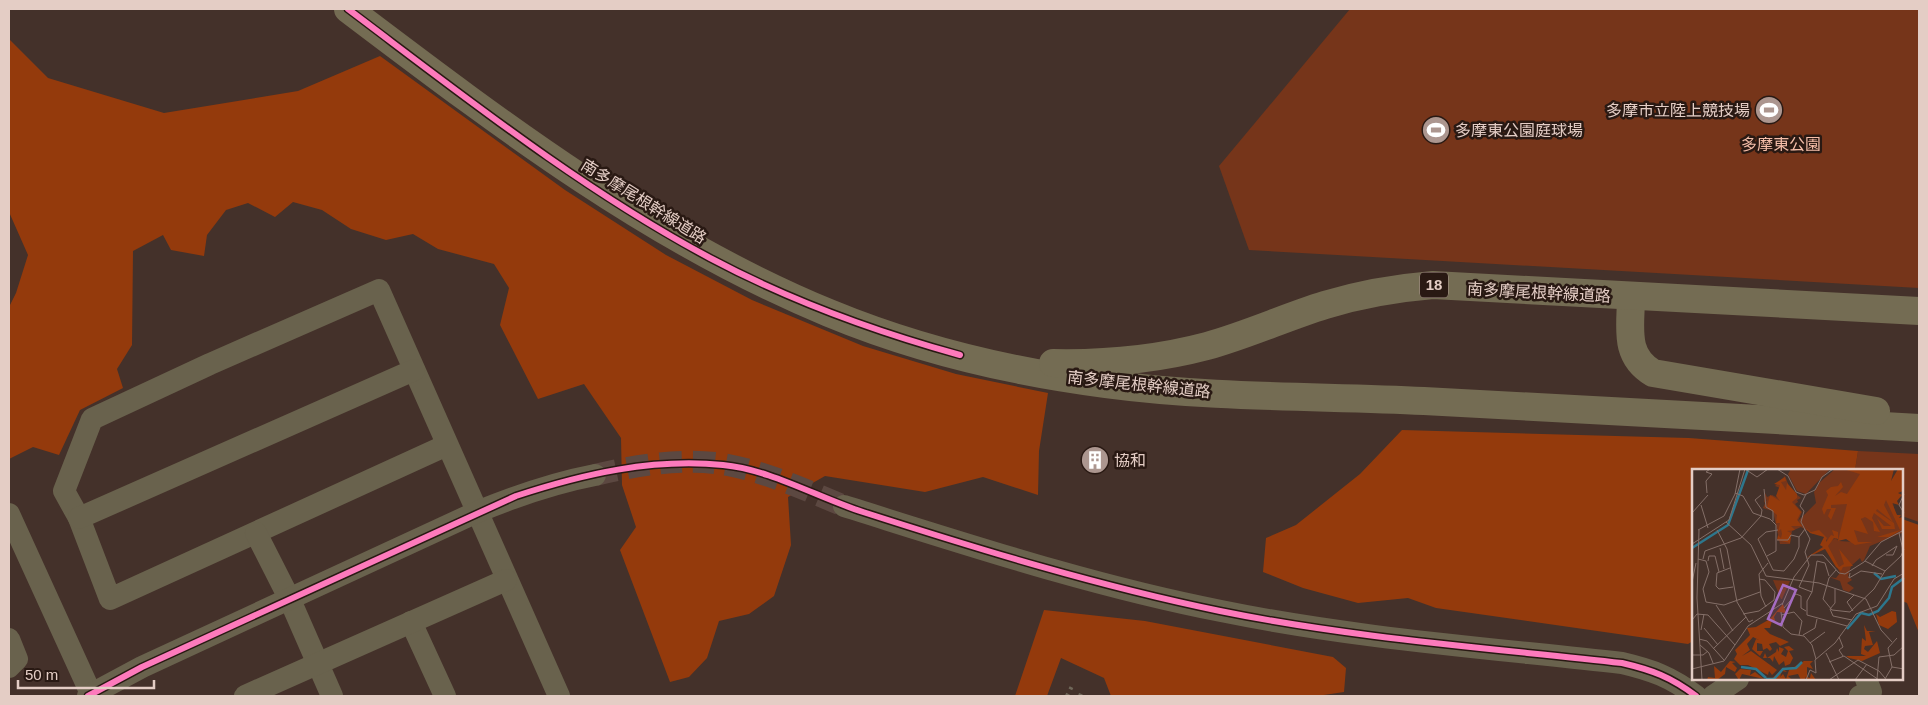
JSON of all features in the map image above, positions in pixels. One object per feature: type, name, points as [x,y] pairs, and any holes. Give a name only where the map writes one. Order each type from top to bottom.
[{"type":"main road","name":"南多摩尾根幹線道路","points":[[348,9],[458,92],[574,174],[710,258],[830,313],[909,341],[960,355],[1105,384],[1171,390],[1449,402],[1919,428]]},
{"type":"main road","name":"南多摩尾根幹線道路","points":[[960,355],[1015,361],[1065,363],[1157,356],[1209,345],[1326,305],[1406,287],[1433,285],[1919,312]]},
{"type":"main road","points":[[1631,296],[1631,345],[1636,360],[1653,373],[1919,420]]},
{"type":"street","points":[[447,445],[110,600],[79,518],[64,491],[92,419],[210,364],[379,290],[559,696]]},
{"type":"street","points":[[79,518],[414,370]]},
{"type":"street","points":[[9,514],[91,696],[142,667],[477,512],[555,483],[595,475]]},
{"type":"street","points":[[844,506],[1095,583],[1222,612],[1334,630],[1622,663],[1648,669],[1675,680],[1696,696]]},
{"type":"street","points":[[256,533],[290,600],[332,696]]},
{"type":"street","points":[[245,696],[506,580]]},
{"type":"street","points":[[411,622],[445,696]]},
{"type":"street","points":[[9,639],[17,659],[9,667]]},
{"type":"street","points":[[1713,696],[1737,680]]},
{"type":"street","points":[[1860,696],[1871,692],[1866,680]]},
{"type":"green space","name":"多摩東公園","points":[[1350,9],[1919,9],[1919,288],[1249,250],[1219,166]]},
{"type":"green space","points":[[1858,451],[1919,454],[1919,522],[1903,516],[1903,469],[1855,469]]},
{"type":"shaded area","points":[[9,39],[48,78],[164,113],[298,91],[380,56],[565,190],[666,255],[752,300],[863,346],[956,374],[1048,393],[1039,451],[1038,495],[983,477],[925,492],[825,476],[788,497],[791,545],[774,596],[749,614],[719,621],[707,658],[689,677],[670,682],[620,550],[636,527],[622,485],[621,438],[584,384],[538,399],[500,325],[509,288],[494,264],[438,249],[413,234],[386,240],[351,229],[322,210],[293,202],[275,217],[248,203],[226,210],[207,235],[204,256],[171,250],[163,235],[133,251],[132,345],[117,369],[123,388],[80,410],[59,455],[33,447],[9,459],[9,307],[16,293],[28,255],[9,212]]},
{"type":"shaded area","points":[[1402,430],[1689,438],[1858,451],[1855,469],[1692,469],[1692,642],[1688,644],[1436,608],[1408,598],[1358,603],[1303,588],[1263,572],[1266,538],[1296,525],[1360,474]]},
{"type":"shaded area","points":[[1903,519],[1919,525],[1919,633],[1907,603],[1903,601]]},
{"type":"shaded area","points":[[1044,610],[1145,621],[1333,657],[1346,668],[1344,692],[1317,696],[1111,696],[1104,678],[1061,658],[1047,696],[1015,696]]},
{"type":"tunnel","points":[[595,475],[661,463],[712,463],[743,468],[773,477],[844,506]]},
{"type":"railway","points":[[1067,696],[1072,686]]},
{"type":"railway","points":[[1080,696],[1082,691]]},
{"type":"cycle path","points":[[348,9],[524,141],[662,231],[710,258],[801,301],[895,336],[960,355]]},
{"type":"cycle path","points":[[88,696],[142,667],[516,496],[567,481],[618,470],[644,466],[696,463],[723,465],[758,472],[863,512],[952,540],[1085,579],[1175,601],[1270,620],[1370,635],[1622,663],[1661,675],[1696,696]]},
{"type":"place","name":"多摩市立陸上競技場","points":[[1769,110]]},
{"type":"place","name":"多摩東公園庭球場","points":[[1436,130]]},
{"type":"place","name":"協和","points":[[1095,460]]}]
